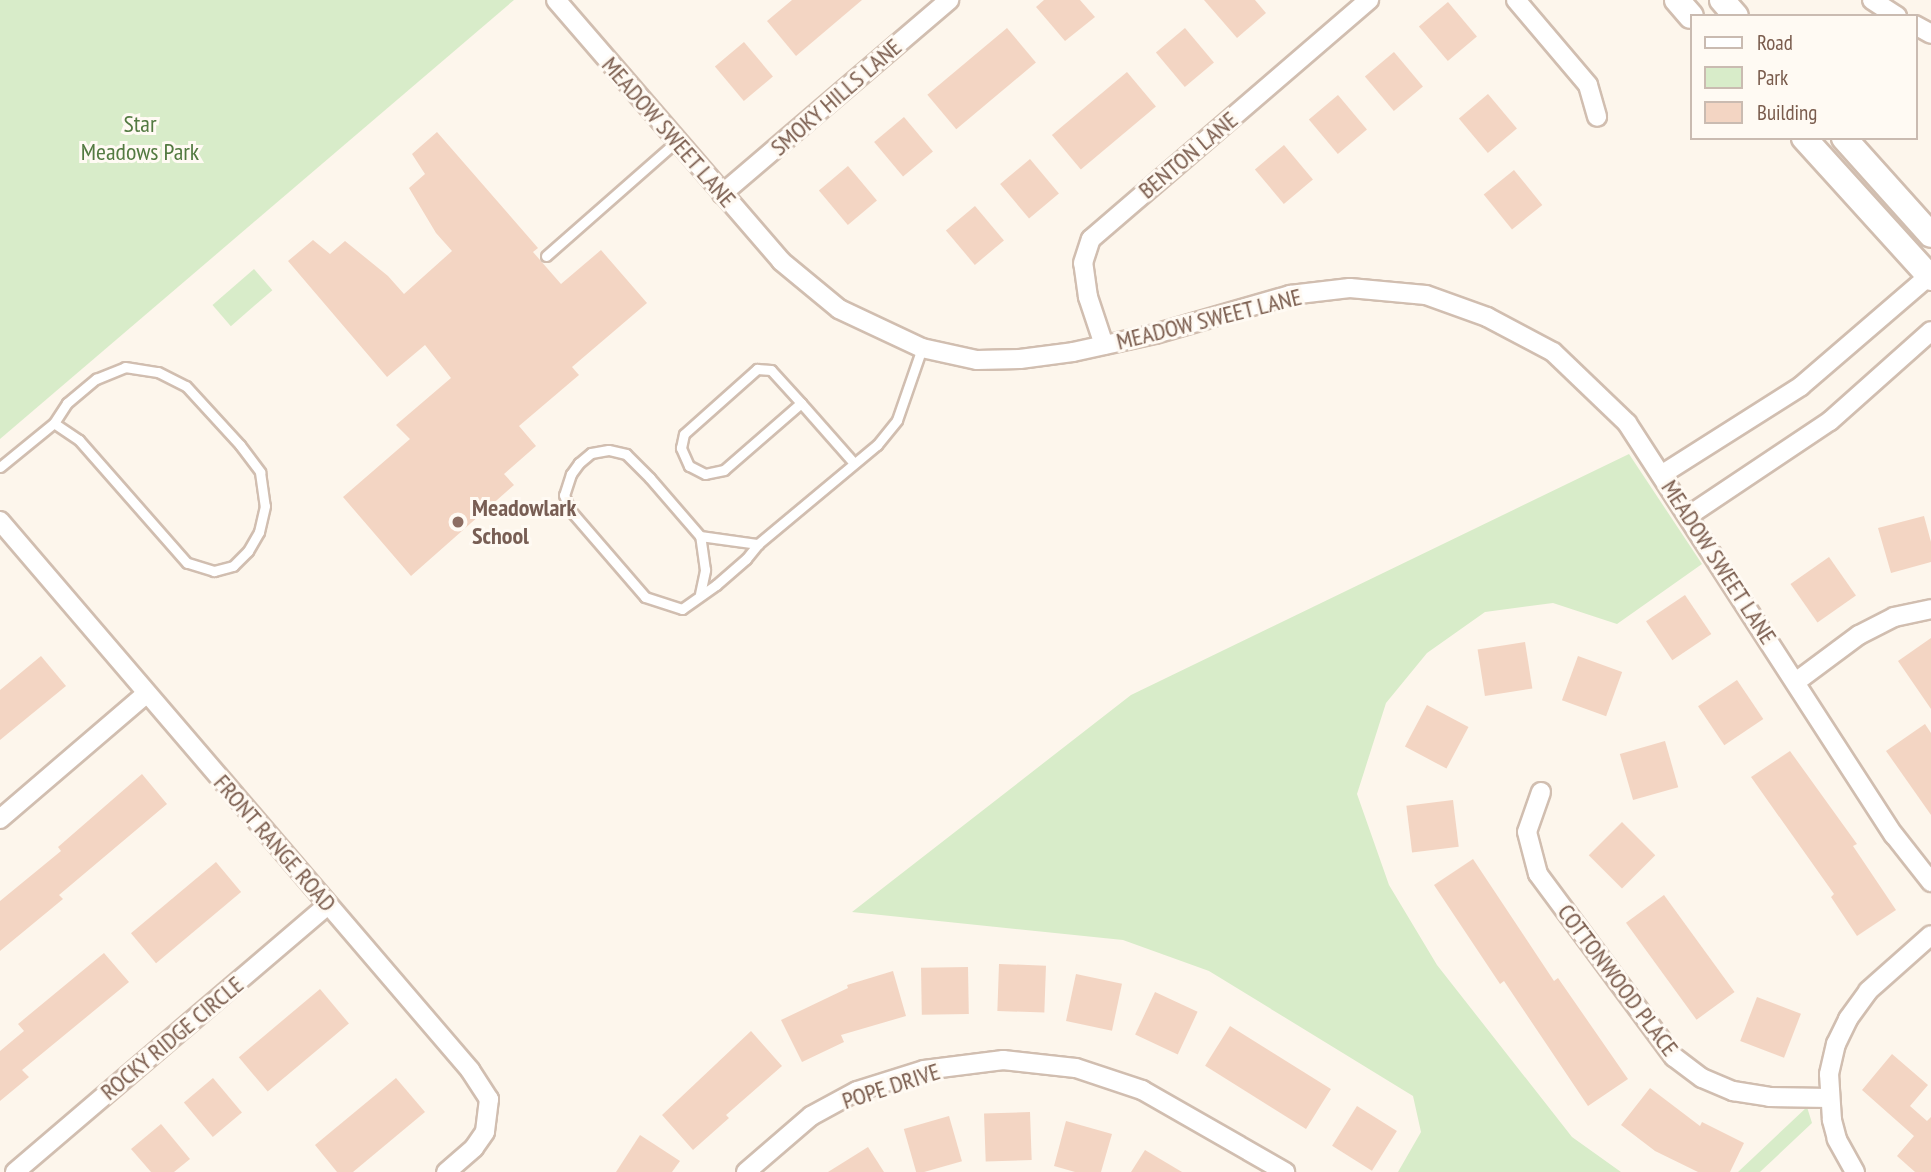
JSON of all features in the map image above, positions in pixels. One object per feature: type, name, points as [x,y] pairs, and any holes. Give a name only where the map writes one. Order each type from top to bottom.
[{"type":"main road","points":[[1676,0],[1689,14]]},
{"type":"main road","points":[[1722,0],[1734,14]]},
{"type":"main road","points":[[1806,140],[1930,276]]},
{"type":"main road","points":[[1846,140],[1931,235]]},
{"type":"street","name":"MEADOW SWEET LANE","points":[[556,0],[781,261],[839,309],[922,348],[977,360],[1020,359],[1155,334],[1290,295],[1350,288],[1426,295],[1486,317],[1553,352],[1627,423],[1797,681],[1894,835],[1931,882]]},
{"type":"street","name":"SMOKY HILLS LANE","points":[[722,194],[949,0]]},
{"type":"street","name":"BENTON LANE","points":[[1104,345],[1088,298],[1083,262],[1091,239],[1370,0]]},
{"type":"street","points":[[1516,0],[1588,85],[1597,117]]},
{"type":"street","points":[[1872,0],[1894,14]]},
{"type":"street","points":[[1661,475],[1801,386],[1930,276]]},
{"type":"street","points":[[1688,516],[1830,421],[1931,331]]},
{"type":"street","name":"FRONT RANGE ROAD","points":[[0,521],[470,1070],[489,1099],[485,1132],[474,1148],[446,1172]]},
{"type":"street","points":[[1797,681],[1859,635],[1894,617],[1931,609]]},
{"type":"street","points":[[0,819],[146,694]]},
{"type":"street","name":"COTTONWOOD PLACE","points":[[1541,792],[1527,832],[1538,874],[1674,1057],[1702,1078],[1733,1091],[1769,1097],[1829,1098]]},
{"type":"street","name":"ROCKY RIDGE CIRCLE","points":[[15,1172],[328,905]]},
{"type":"street","points":[[1855,1172],[1837,1139],[1829,1098],[1829,1074],[1836,1044],[1848,1019],[1868,991],[1931,935]]},
{"type":"street","name":"POPE DRIVE","points":[[746,1172],[811,1116],[857,1091],[924,1070],[1003,1060],[1076,1068],[1142,1090],[1285,1172]]},
{"type":"lane","points":[[546,256],[677,141]]},
{"type":"lane","points":[[701,594],[705,570],[700,536],[626,454],[608,450],[592,453],[571,474],[565,495],[570,510],[645,597],[681,609],[716,585],[746,559],[758,544],[853,461],[877,445],[897,420],[922,348]]},
{"type":"lane","points":[[0,467],[54,423],[67,403],[96,379],[125,367],[150,370],[175,378],[240,445],[260,472],[265,506],[259,532],[248,551],[233,566],[214,571],[187,563],[79,440],[54,423]]},
{"type":"lane","points":[[801,403],[724,470],[705,474],[689,466],[681,448],[684,434],[757,369],[771,370],[801,403],[853,461]]},
{"type":"lane","points":[[700,536],[758,544]]},
{"type":"green space","name":"Star Meadows Park","points":[[0,0],[514,0],[0,439]]},
{"type":"green space","points":[[254,269],[272,290],[231,326],[212,305]]},
{"type":"green space","points":[[1629,454],[1702,564],[1617,624],[1553,603],[1485,612],[1427,653],[1386,703],[1357,794],[1389,885],[1437,965],[1572,1137],[1621,1172],[1398,1172],[1421,1132],[1413,1096],[1209,971],[1123,940],[852,912],[1131,695]]},
{"type":"green space","points":[[1807,1107],[1812,1123],[1760,1172],[1738,1172]]},
{"type":"building","points":[[792,0],[862,0],[796,56],[767,21]]},
{"type":"building","points":[[1044,0],[1080,0],[1095,17],[1065,41],[1036,7]]},
{"type":"building","points":[[1204,0],[1255,0],[1266,13],[1237,38]]},
{"type":"building","points":[[1448,2],[1477,36],[1448,61],[1419,26]]},
{"type":"building","points":[[1007,28],[1036,62],[956,129],[927,95]]},
{"type":"building","points":[[1185,28],[1214,62],[1185,87],[1156,52]]},
{"type":"building","points":[[744,42],[773,76],[744,101],[715,66]]},
{"type":"building","points":[[1394,52],[1423,86],[1394,111],[1365,76]]},
{"type":"building","points":[[1127,72],[1156,106],[1081,169],[1052,135]]},
{"type":"building","points":[[1488,94],[1517,128],[1488,153],[1459,118]]},
{"type":"building","points":[[1338,95],[1367,129],[1338,154],[1309,119]]},
{"type":"building","points":[[904,117],[933,151],[903,177],[874,142]]},
{"type":"building","points":[[437,132],[538,248],[533,252],[561,284],[601,250],[647,303],[572,367],[579,375],[519,426],[536,446],[504,474],[514,485],[411,576],[343,497],[410,439],[396,425],[451,378],[425,345],[387,377],[288,261],[313,240],[330,254],[345,241],[388,276],[404,294],[452,251],[436,233],[409,188],[425,174],[412,154]]},
{"type":"building","points":[[1284,145],[1313,179],[1284,204],[1255,169]]},
{"type":"building","points":[[1030,159],[1059,193],[1029,219],[1000,184]]},
{"type":"building","points":[[848,166],[877,200],[848,225],[819,190]]},
{"type":"building","points":[[1514,170],[1542,205],[1512,230],[1484,195]]},
{"type":"building","points":[[975,206],[1004,240],[975,265],[946,230]]},
{"type":"building","points":[[1924,516],[1931,542],[1931,562],[1891,573],[1878,528]]},
{"type":"building","points":[[1829,557],[1856,596],[1817,622],[1790,584]]},
{"type":"building","points":[[1685,595],[1711,634],[1672,660],[1646,621]]},
{"type":"building","points":[[1931,638],[1931,709],[1898,661]]},
{"type":"building","points":[[1525,642],[1532,688],[1485,696],[1478,650]]},
{"type":"building","points":[[41,656],[66,686],[0,740],[0,690]]},
{"type":"building","points":[[1578,656],[1622,672],[1606,716],[1562,700]]},
{"type":"building","points":[[1737,680],[1763,719],[1724,745],[1698,706]]},
{"type":"building","points":[[1427,705],[1468,727],[1446,769],[1405,746]]},
{"type":"building","points":[[1925,724],[1931,733],[1931,815],[1886,751]]},
{"type":"building","points":[[1665,741],[1678,787],[1633,800],[1620,754]]},
{"type":"building","points":[[1790,751],[1857,844],[1853,846],[1896,910],[1857,936],[1831,897],[1834,894],[1751,777]]},
{"type":"building","points":[[142,774],[167,804],[59,895],[63,899],[0,951],[0,901],[61,851],[58,847]]},
{"type":"building","points":[[1453,800],[1459,847],[1412,852],[1406,806]]},
{"type":"building","points":[[1622,822],[1655,855],[1622,888],[1589,855]]},
{"type":"building","points":[[1473,859],[1554,981],[1558,978],[1628,1079],[1588,1106],[1504,981],[1500,984],[1434,885]]},
{"type":"building","points":[[216,862],[241,892],[156,963],[131,933]]},
{"type":"building","points":[[1664,895],[1735,992],[1697,1020],[1626,923]]},
{"type":"building","points":[[104,953],[129,982],[22,1070],[29,1077],[0,1101],[0,1051],[24,1031],[18,1024]]},
{"type":"building","points":[[999,964],[1046,966],[1044,1013],[997,1011]]},
{"type":"building","points":[[968,967],[969,1014],[922,1015],[921,968]]},
{"type":"building","points":[[893,971],[906,1016],[841,1035],[844,1042],[802,1062],[781,1020],[848,988],[847,985]]},
{"type":"building","points":[[1076,974],[1122,984],[1112,1031],[1066,1021]]},
{"type":"building","points":[[320,989],[349,1023],[268,1092],[239,1057]]},
{"type":"building","points":[[1155,992],[1198,1012],[1178,1054],[1135,1035]]},
{"type":"building","points":[[1757,997],[1801,1014],[1784,1058],[1740,1041]]},
{"type":"building","points":[[1230,1026],[1331,1089],[1306,1129],[1205,1066]]},
{"type":"building","points":[[751,1031],[782,1066],[726,1115],[729,1118],[693,1150],[662,1115]]},
{"type":"building","points":[[1892,1054],[1928,1085],[1910,1106],[1927,1121],[1931,1117],[1931,1172],[1915,1172],[1897,1156],[1914,1136],[1862,1090]]},
{"type":"building","points":[[213,1078],[242,1112],[213,1137],[184,1102]]},
{"type":"building","points":[[396,1078],[425,1112],[353,1172],[337,1172],[315,1145]]},
{"type":"building","points":[[1650,1088],[1700,1126],[1702,1122],[1744,1143],[1730,1172],[1698,1172],[1655,1151],[1621,1125]]},
{"type":"building","points":[[1357,1106],[1397,1131],[1372,1171],[1332,1146]]},
{"type":"building","points":[[1030,1112],[1032,1160],[986,1162],[984,1114]]},
{"type":"building","points":[[949,1116],[962,1161],[916,1172],[904,1129]]},
{"type":"building","points":[[1066,1121],[1112,1134],[1101,1172],[1075,1172],[1054,1166]]},
{"type":"building","points":[[161,1124],[190,1159],[174,1172],[151,1172],[131,1149]]},
{"type":"building","points":[[640,1135],[680,1161],[672,1172],[616,1172]]},
{"type":"building","points":[[868,1147],[884,1172],[828,1172]]},
{"type":"building","points":[[1145,1150],[1182,1172],[1131,1172]]},
{"type":"place","name":"Meadowlark School","points":[[458,522]]}]
